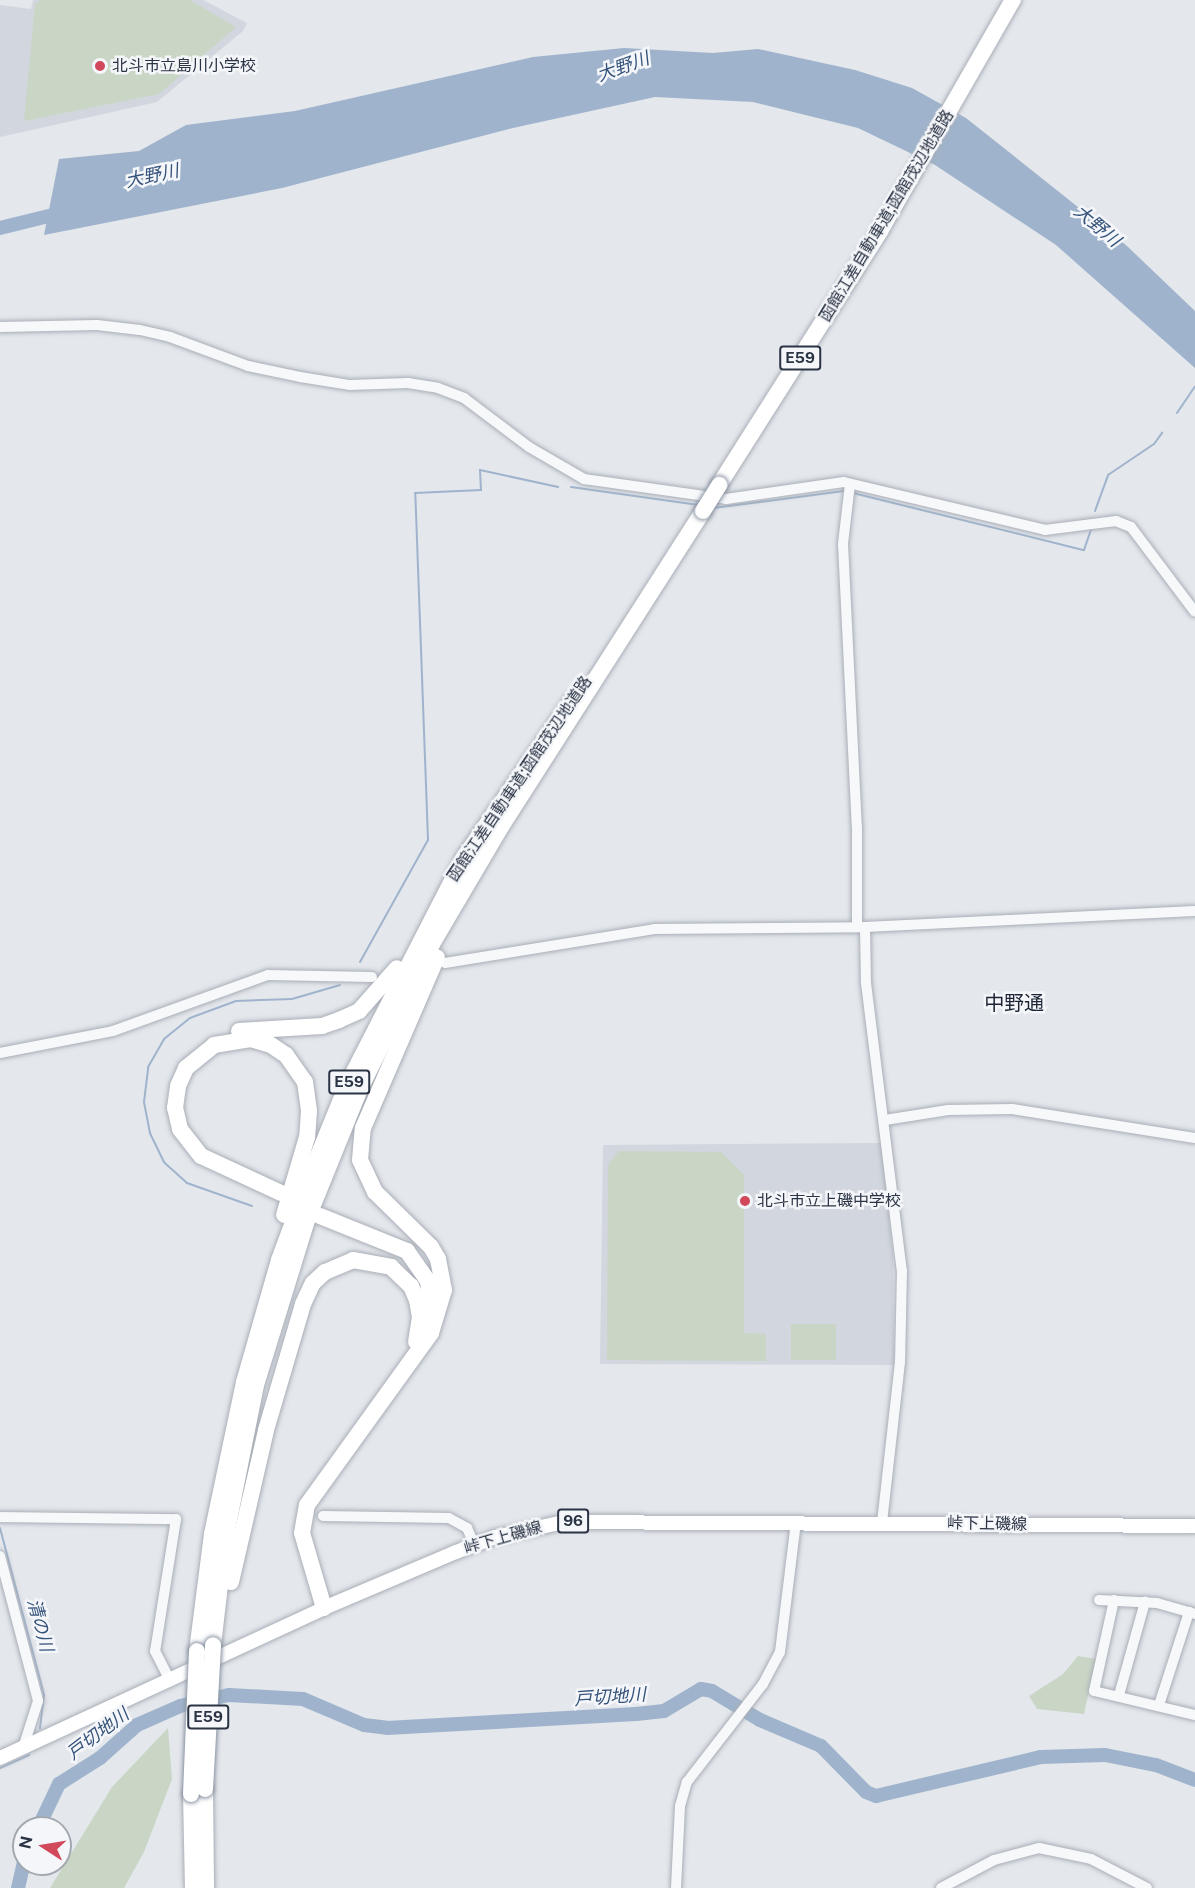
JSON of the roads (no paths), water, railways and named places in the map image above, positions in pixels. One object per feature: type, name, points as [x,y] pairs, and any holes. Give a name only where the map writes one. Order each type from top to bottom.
[{"type":"highway","name":"函館江差自動車道;函館茂辺地道路","points":[[193,1888],[198,1791],[210,1646],[240,1455],[274,1319],[307,1220],[359,1091],[412,983],[501,827],[880,231],[989,47],[1013,0]]},
{"type":"highway","name":"函館江差自動車道;函館茂辺地道路","points":[[206,1888],[198,1791],[206,1744],[212,1534],[244,1382],[279,1260],[347,1085],[420,937],[469,850],[659,580]]},
{"type":"highway","points":[[324,1608],[302,1533],[307,1505],[327,1473],[419,1352],[440,1313],[444,1290],[438,1259],[418,1230],[386,1204],[368,1182],[360,1146],[373,1103],[440,949],[501,827]]},
{"type":"highway","points":[[244,1382],[273,1253],[307,1137],[309,1098],[297,1067],[271,1045],[251,1039],[214,1045],[186,1068],[178,1086],[175,1108],[180,1129],[209,1161],[279,1197],[209,1171],[178,1144],[167,1108],[177,1067],[190,1051],[226,1032],[322,1026],[359,1011],[420,937]]},
{"type":"highway","points":[[324,1608],[313,1594],[300,1562],[295,1542],[297,1508],[318,1471],[416,1342],[431,1306],[428,1281],[420,1266],[407,1251],[322,1212],[397,1236],[417,1247],[438,1286],[440,1313]]},
{"type":"highway","points":[[210,1646],[253,1481],[303,1304],[313,1283],[325,1272],[353,1260],[391,1266],[411,1286],[417,1300],[420,1317],[416,1342]]},
{"type":"main road","name":"峠下上磯線","points":[[0,1758],[324,1608],[474,1544],[564,1522],[796,1521],[1195,1526]]},
{"type":"street","points":[[0,327],[97,325],[132,329],[170,337],[239,364],[300,377],[350,385],[408,383],[438,388],[465,398],[537,452],[584,479],[726,498],[820,484],[1045,530],[1101,521],[1123,523],[1142,540],[1195,612]]},
{"type":"street","points":[[848,489],[844,602],[861,926],[902,1281],[900,1372],[882,1523]]},
{"type":"street","points":[[445,963],[654,929],[861,926],[1195,911]]},
{"type":"street","points":[[0,1053],[113,1031],[268,975],[372,977]]},
{"type":"street","points":[[885,1120],[948,1110],[1012,1109],[1195,1138]]},
{"type":"street","points":[[323,1516],[449,1518],[467,1527],[474,1544]]},
{"type":"street","points":[[0,1517],[176,1519],[155,1651],[169,1679]]},
{"type":"street","points":[[676,1888],[681,1798],[701,1762],[757,1691],[777,1661],[782,1645],[796,1521]]},
{"type":"street","points":[[0,1556],[38,1701],[23,1748]]},
{"type":"street","points":[[1099,1600],[1145,1602],[1192,1613],[1159,1705]]},
{"type":"street","points":[[1114,1600],[1094,1691],[1119,1695],[1195,1715]]},
{"type":"street","points":[[1119,1695],[1145,1602]]},
{"type":"street","points":[[941,1888],[994,1860],[1039,1848],[1091,1859],[1147,1888]]},
{"type":"water","points":[[624,48],[713,53],[758,49],[855,70],[912,88],[966,118],[1127,246],[1195,311],[1195,368],[1056,245],[935,165],[858,128],[753,102],[655,97],[513,128],[282,188],[44,235],[59,159],[139,151],[186,125],[295,111],[533,57]]},
{"type":"waterway","name":"大野川","points":[[0,228],[65,212]]},
{"type":"waterway","points":[[1177,413],[1195,386]]},
{"type":"waterway","points":[[1095,511],[1108,475],[1154,444],[1162,433]]},
{"type":"waterway","points":[[360,962],[428,840],[415,493],[481,490],[480,470],[558,487]]},
{"type":"waterway","points":[[571,487],[699,505]]},
{"type":"waterway","points":[[713,508],[844,491]]},
{"type":"waterway","points":[[853,493],[1084,550],[1091,530]]},
{"type":"waterway","points":[[252,1206],[187,1183],[164,1162],[150,1133],[144,1102],[148,1067],[164,1039],[190,1018],[236,1001],[292,999],[340,985]]},
{"type":"waterway","name":"清の川","points":[[0,1528],[44,1695],[40,1729]]},
{"type":"waterway","name":"戸切地川","points":[[44,1816],[59,1784],[100,1758],[137,1725],[180,1706],[229,1695],[303,1699],[364,1725],[387,1728],[664,1711],[701,1689],[712,1691],[760,1720],[821,1746],[866,1792],[876,1796],[1041,1757],[1105,1755],[1156,1765],[1195,1780]]},
{"type":"waterway","name":"清の川","points":[[0,1768],[29,1755]]},
{"type":"waterway","name":"戸切地川","points":[[18,1888],[21,1876]]},
{"type":"place","name":"北斗市立島川小学校","points":[[100,66]]},
{"type":"place","name":"北斗市立上磯中学校","points":[[745,1201]]},
{"type":"district","name":"中野通","points":[[1014,1003]]}]
